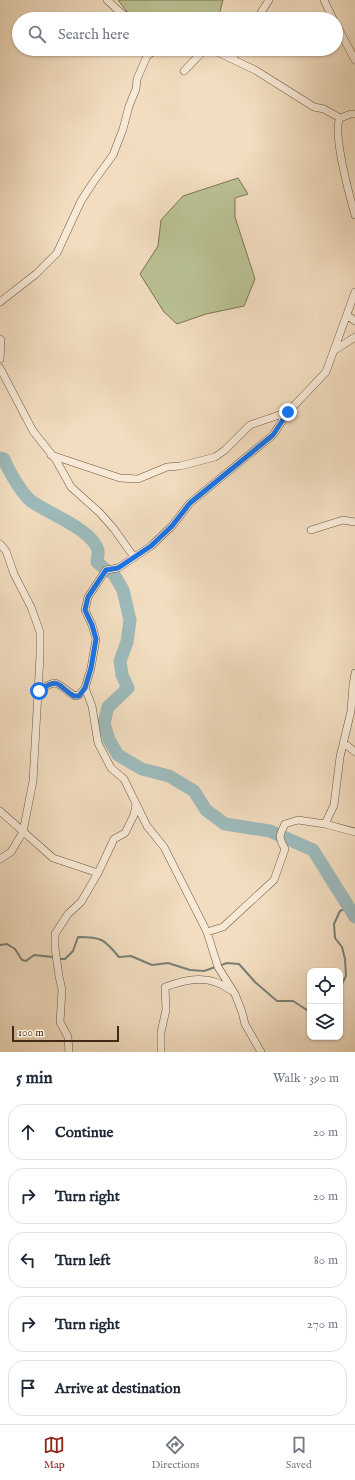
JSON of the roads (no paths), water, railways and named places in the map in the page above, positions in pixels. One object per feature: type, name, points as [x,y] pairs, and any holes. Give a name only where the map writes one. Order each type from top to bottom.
[{"type":"street","points":[[107,0],[120,12]]},
{"type":"street","points":[[261,12],[269,0]]},
{"type":"street","points":[[324,0],[330,12]]},
{"type":"street","points":[[343,37],[355,60]]},
{"type":"street","points":[[0,302],[36,274],[57,253],[81,201],[113,156],[123,129],[128,106],[136,89],[137,79],[146,56]]},
{"type":"street","points":[[184,71],[198,56]]},
{"type":"street","points":[[226,56],[255,70],[314,107],[324,109],[340,118],[355,114]]},
{"type":"street","points":[[340,118],[338,122],[340,145],[348,192],[355,215]]},
{"type":"street","points":[[39,691],[49,683],[57,684],[63,686],[74,696],[79,696],[85,688],[91,668],[96,639],[92,625],[85,610],[88,597],[106,570],[118,568],[151,546],[172,526],[190,503],[273,435],[288,412],[326,372],[355,292]]},
{"type":"street","points":[[347,316],[355,321]]},
{"type":"street","points":[[335,350],[355,337]]},
{"type":"street","points":[[0,339],[0,359]]},
{"type":"street","points":[[0,368],[33,431],[56,460],[71,486],[100,513],[114,529],[134,557]]},
{"type":"street","points":[[51,455],[120,478],[138,479],[167,467],[180,466],[215,457],[225,450],[250,425],[288,412]]},
{"type":"street","points":[[311,530],[343,520],[355,522]]},
{"type":"street","points":[[0,544],[6,551],[14,574],[31,607],[40,632],[39,691],[34,741],[33,781],[23,832],[11,852],[0,859]]},
{"type":"street","points":[[325,824],[334,805],[340,758],[351,711],[355,674]]},
{"type":"street","points":[[85,688],[92,706],[98,743],[111,768],[124,779],[147,826],[164,847],[207,932],[218,967],[235,994],[245,1024],[261,1052]]},
{"type":"street","points":[[344,743],[355,752]]},
{"type":"street","points":[[69,1052],[68,1037],[60,1022],[62,990],[55,948],[55,934],[68,914],[81,902],[98,873],[114,839],[125,833],[134,815],[136,804]]},
{"type":"street","points":[[0,811],[53,858],[98,873]]},
{"type":"street","points":[[207,932],[223,927],[274,880],[285,849],[279,839],[285,824],[298,820],[325,824],[355,832]]},
{"type":"street","points":[[161,1052],[161,1032],[166,1010],[165,987],[181,981],[199,978],[224,985],[235,994]]},
{"type":"waterway","points":[[0,458],[4,459],[16,482],[27,498],[38,506],[78,528],[94,542],[98,551],[97,562],[106,570],[113,573],[123,590],[130,620],[127,642],[120,661],[122,675],[128,688],[108,707],[104,723],[109,740],[118,755],[142,769],[169,776],[194,791],[206,810],[225,824],[270,831],[313,850],[355,917]]},
{"type":"waterway","points":[[343,982],[346,976],[345,959],[342,947],[335,938],[334,924],[340,911],[349,907]]},
{"type":"waterway","points":[[59,959],[65,959],[73,951],[78,937],[86,937],[102,940],[110,946],[119,957],[131,956],[152,965],[168,963],[190,970],[204,971],[227,963],[239,964],[255,982],[277,1001],[293,1001],[307,1010]]},
{"type":"waterway","points":[[0,945],[7,944],[15,949],[22,960],[26,961],[34,955],[53,957]]}]
